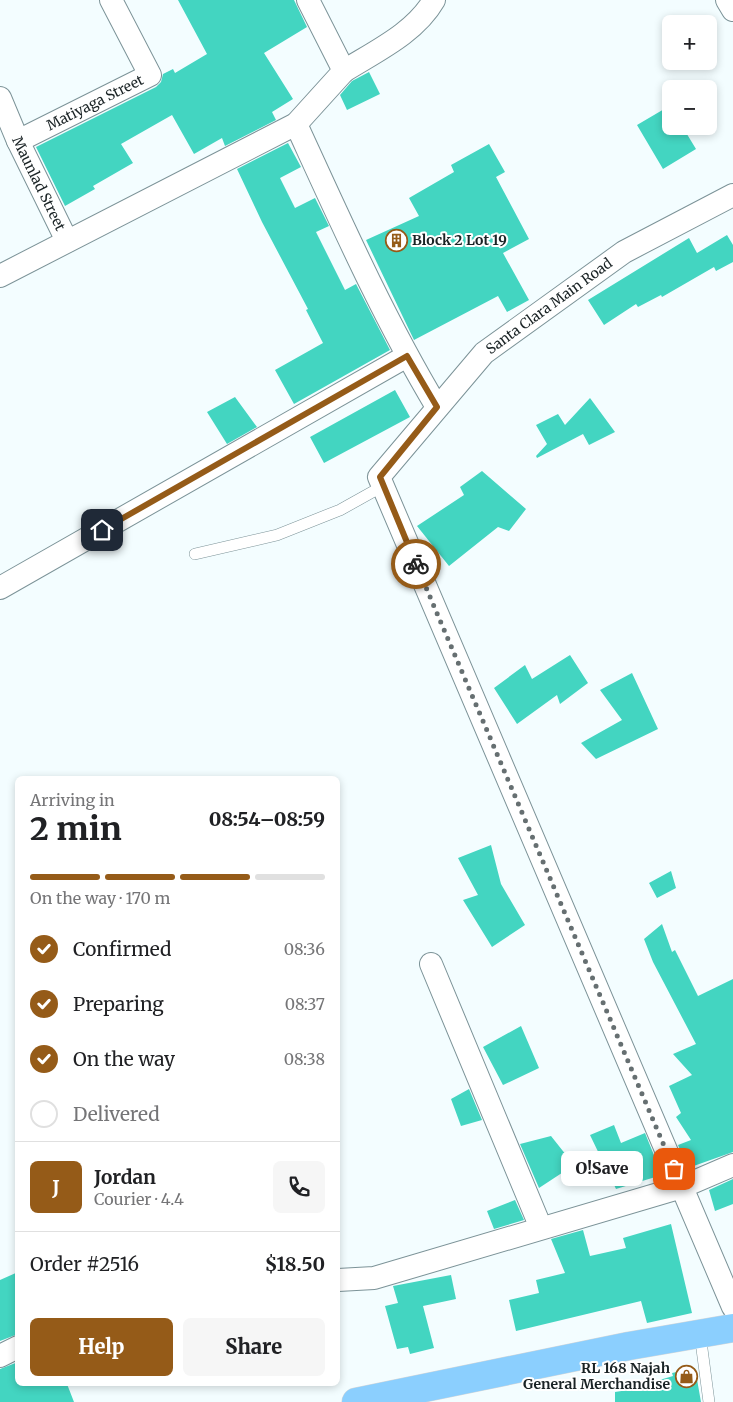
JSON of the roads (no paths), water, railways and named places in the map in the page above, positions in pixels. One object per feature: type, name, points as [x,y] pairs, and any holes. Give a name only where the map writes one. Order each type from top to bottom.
[{"type":"highway","points":[[356,1402],[619,1348],[733,1328]]},
{"type":"street","name":"Matiyaga Street","points":[[18,141],[150,75],[111,0]]},
{"type":"street","points":[[308,0],[344,71]]},
{"type":"street","points":[[727,0],[733,10]]},
{"type":"street","points":[[0,276],[296,124],[344,71],[394,40],[425,5]]},
{"type":"street","name":"Maunlad Street","points":[[0,98],[18,141],[68,241]]},
{"type":"street","points":[[296,124],[348,237],[407,356],[437,407]]},
{"type":"street","name":"Santa Clara Main Road","points":[[383,486],[380,477],[484,353],[624,252],[733,194]]},
{"type":"street","points":[[0,588],[407,356]]},
{"type":"street","points":[[383,486],[733,1307]]},
{"type":"street","points":[[431,964],[541,1228]]},
{"type":"street","points":[[340,1280],[374,1278],[682,1187],[733,1165]]},
{"type":"street","points":[[0,1356],[15,1348]]},
{"type":"lane","points":[[195,554],[277,535],[340,510],[383,486]]},
{"type":"lane","points":[[700,1334],[709,1402]]},
{"type":"place","name":"Block 2 Lot 19","points":[[396,240]]},
{"type":"place","name":"O!Save","points":[[674,1169]]},
{"type":"place","name":"RL 168 Najah General Merchandise","points":[[686,1376]]}]
